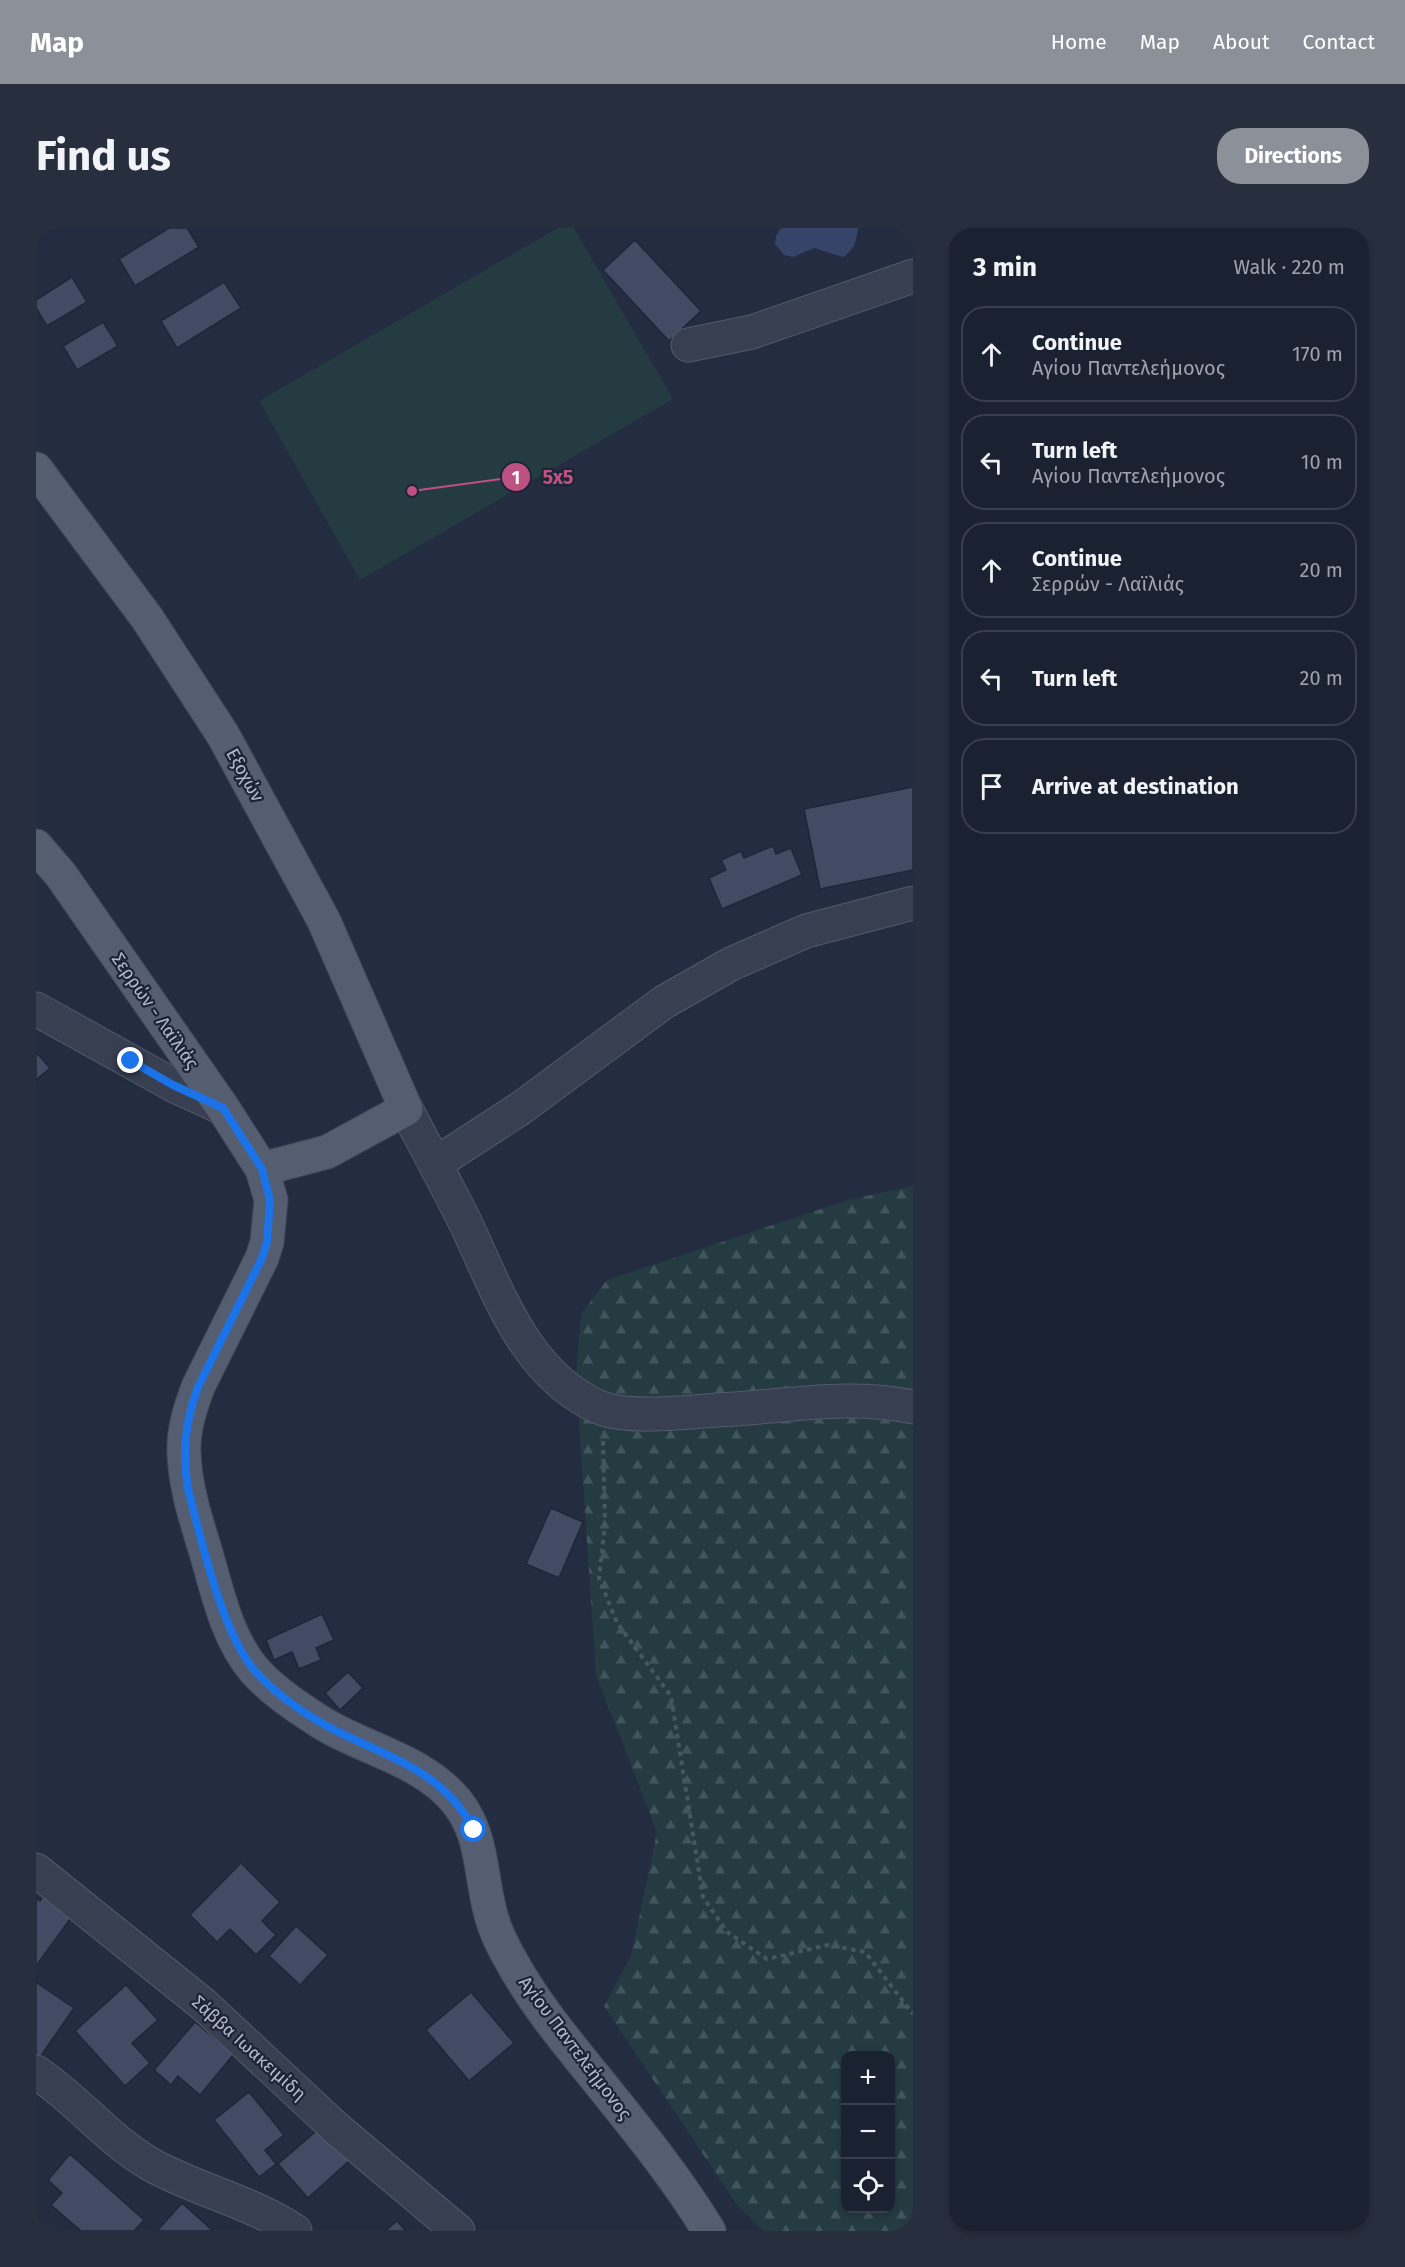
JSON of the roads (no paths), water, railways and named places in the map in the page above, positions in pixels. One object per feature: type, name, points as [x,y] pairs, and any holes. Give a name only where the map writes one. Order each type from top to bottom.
[{"type":"main road","name":"Εξοχών","points":[[36,469],[147,618],[223,735],[324,921],[406,1109]]},
{"type":"main road","name":"Σερρών - Λαϊλιάς","points":[[36,846],[61,875],[223,1108],[262,1169]]},
{"type":"main road","points":[[262,1169],[327,1152],[406,1109]]},
{"type":"main road","name":"Αγίου Παντελεήμονος","points":[[262,1169],[270,1200],[267,1242],[262,1258],[198,1387],[190,1408],[184,1437],[188,1489],[222,1606],[231,1629],[256,1672],[280,1693],[324,1724],[415,1768],[442,1787],[456,1801],[474,1830],[479,1845],[490,1914],[501,1944],[513,1965],[547,2018],[634,2127],[709,2231]]},
{"type":"street","points":[[688,345],[752,332],[913,276]]},
{"type":"street","points":[[435,1164],[521,1108],[664,1002],[730,964],[806,931],[913,903]]},
{"type":"street","points":[[36,1009],[173,1085],[223,1108]]},
{"type":"street","points":[[406,1109],[497,1294],[524,1342],[560,1384],[602,1408],[639,1414],[886,1401],[913,1407]]},
{"type":"street","name":"Σάββα Ιωακειμίδη","points":[[36,1870],[204,2005],[337,2129],[458,2231]]},
{"type":"street","points":[[36,2072],[102,2130],[148,2163],[256,2210],[295,2231]]},
{"type":"water","points":[[781,228],[858,228],[856,241],[843,257],[814,248],[793,257],[784,255],[775,244],[776,236]]},
{"type":"place","name":"5x5","points":[[412,491]]}]
